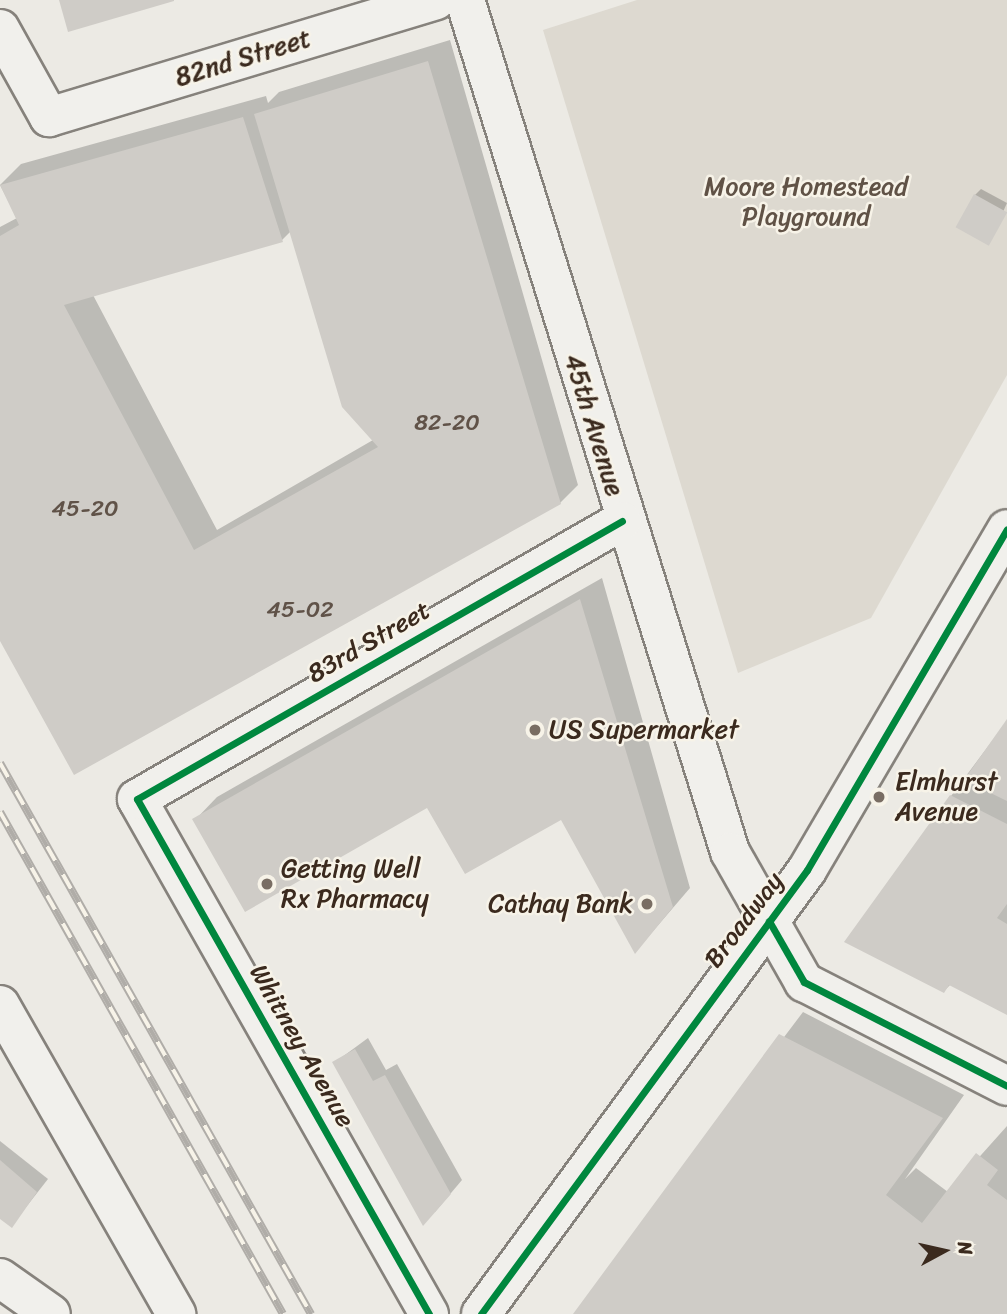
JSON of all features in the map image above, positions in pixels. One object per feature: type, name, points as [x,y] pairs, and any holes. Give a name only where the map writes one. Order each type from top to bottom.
[{"type":"street","name":"82nd Street","points":[[0,29],[49,117],[436,0]]},
{"type":"street","name":"45th Avenue","points":[[465,0],[622,521],[730,852],[769,921]]},
{"type":"street","name":"83rd Street","points":[[137,799],[622,521]]},
{"type":"street","name":"Broadway","points":[[481,1314],[807,870],[1007,529]]},
{"type":"street","name":"Whitney Avenue","points":[[137,799],[429,1314]]},
{"type":"street","points":[[769,921],[804,982],[1007,1086]]},
{"type":"street","points":[[0,1005],[176,1314]]},
{"type":"street","points":[[0,1278],[51,1314]]},
{"type":"green space","name":"Moore Homestead Playground","points":[[637,0],[1007,0],[1007,375],[871,618],[738,673],[543,30]]},
{"type":"building","points":[[59,0],[174,0],[174,1],[68,32]]},
{"type":"building","points":[[428,61],[561,504],[74,775],[0,641],[0,236],[19,225],[0,185],[243,117],[283,242],[64,305],[194,550],[378,447],[342,407],[254,114]]},
{"type":"building","points":[[974,194],[1007,212],[989,246],[956,227]]},
{"type":"building","points":[[580,599],[673,907],[635,954],[561,820],[465,874],[427,808],[245,912],[192,819]]},
{"type":"building","points":[[1007,719],[1007,801],[964,780]]},
{"type":"building","points":[[950,795],[1007,824],[1007,904],[997,918],[1007,924],[1007,1015],[949,985],[944,993],[844,942]]},
{"type":"building","points":[[779,1034],[943,1118],[886,1195],[922,1223],[976,1153],[998,1170],[987,1185],[1007,1200],[1007,1314],[573,1314]]},
{"type":"building","points":[[355,1049],[373,1081],[385,1075],[451,1194],[423,1226],[332,1062]]},
{"type":"building","points":[[0,1160],[37,1192],[12,1228],[0,1219]]},
{"type":"railway","points":[[0,763],[311,1314]]},
{"type":"railway","points":[[0,812],[283,1314]]},
{"type":"cycle path","points":[[429,1314],[137,799],[622,521]]},
{"type":"cycle path","points":[[481,1314],[807,870],[1007,529]]},
{"type":"cycle path","points":[[769,921],[804,982],[1007,1086]]},
{"type":"place","name":"US Supermarket","points":[[535,730]]},
{"type":"place","name":"Elmhurst Avenue","points":[[879,797]]},
{"type":"place","name":"Getting Well Rx Pharmacy","points":[[267,884]]},
{"type":"place","name":"Cathay Bank","points":[[647,904]]}]
